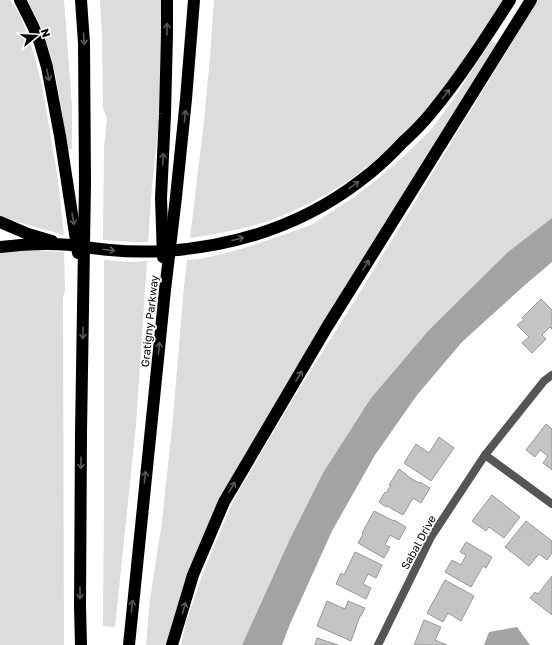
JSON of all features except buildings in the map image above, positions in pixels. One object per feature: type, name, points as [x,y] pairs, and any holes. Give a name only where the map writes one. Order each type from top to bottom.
[{"type":"highway","points":[[20,0],[33,26],[47,67],[60,136],[83,294]]},
{"type":"highway","points":[[81,0],[84,43],[85,183],[80,591],[81,645]]},
{"type":"highway","points":[[165,290],[161,198],[165,114],[167,0]]},
{"type":"highway","name":"Gratigny Parkway","points":[[129,645],[186,99],[194,0]]},
{"type":"highway","points":[[0,247],[70,245],[110,250],[145,252],[182,250],[235,240],[267,231],[291,222],[321,207],[360,181],[395,151],[430,115],[456,82],[510,0]]},
{"type":"highway","points":[[172,645],[193,575],[224,502],[327,327],[531,0]]},
{"type":"highway","points":[[0,222],[28,234],[70,245]]},
{"type":"street","name":"Sabal Drive","points":[[378,645],[431,536],[485,455],[544,381],[552,375]]},
{"type":"street","points":[[485,455],[552,504]]},
{"type":"shaded area","points":[[0,0],[10,0],[20,15],[32,47],[42,85],[58,180],[64,235],[0,217]]},
{"type":"shaded area","points":[[27,0],[64,0],[72,105],[72,149],[67,150],[59,92],[50,53],[44,35]]},
{"type":"shaded area","points":[[100,0],[162,0],[160,112],[148,242],[103,240],[104,148],[107,118],[103,108]]},
{"type":"shaded area","points":[[214,0],[505,0],[446,88],[427,111],[384,154],[335,189],[308,204],[281,216],[244,228],[190,238],[204,122]]},
{"type":"shaded area","points":[[538,0],[552,0],[552,218],[508,252],[444,315],[428,331],[371,398],[289,541],[242,645],[181,645],[186,622],[203,573],[230,508],[242,486],[288,407],[365,284]]},
{"type":"shaded area","points":[[491,41],[498,44],[242,459],[169,645],[146,645],[150,599],[162,522],[187,260],[200,259],[251,246],[311,225],[354,197],[380,177],[430,131],[453,100]]},
{"type":"shaded area","points":[[552,218],[552,262],[462,342],[417,395],[375,455],[332,531],[282,645],[242,645],[289,541],[323,473],[371,398],[428,331],[444,315],[508,252]]},
{"type":"shaded area","points":[[22,250],[64,252],[64,645],[0,645],[0,252]]},
{"type":"shaded area","points":[[104,260],[130,262],[147,261],[136,425],[115,627],[103,626]]},
{"type":"shaded area","points":[[517,627],[530,645],[484,645],[489,632]]}]
